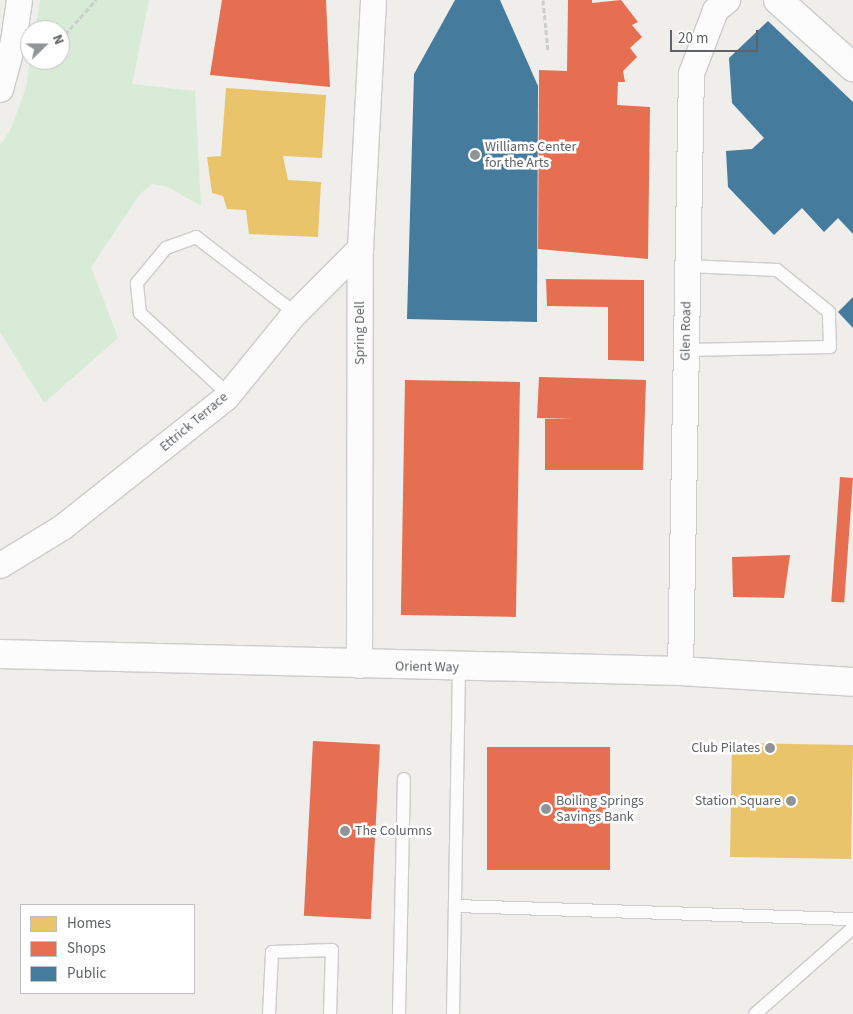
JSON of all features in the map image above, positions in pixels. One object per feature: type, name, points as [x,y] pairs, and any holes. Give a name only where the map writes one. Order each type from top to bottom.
[{"type":"street","points":[[0,88],[13,41],[19,0]]},
{"type":"street","name":"Spring Dell","points":[[360,665],[360,248],[373,0]]},
{"type":"street","name":"Glen Road","points":[[680,671],[691,73],[715,10],[727,0]]},
{"type":"street","points":[[778,0],[853,67]]},
{"type":"street","name":"Ettrick Terrace","points":[[0,565],[62,527],[228,394],[295,313],[360,248]]},
{"type":"street","name":"Orient Way","points":[[0,654],[360,665],[680,671],[853,682]]},
{"type":"lane","points":[[228,394],[140,313],[137,283],[166,248],[196,237],[295,313]]},
{"type":"lane","points":[[686,350],[830,347],[829,312],[778,270],[687,266]]},
{"type":"lane","points":[[453,1014],[459,667]]},
{"type":"lane","points":[[399,1014],[404,779]]},
{"type":"lane","points":[[456,906],[853,919]]},
{"type":"lane","points":[[755,1014],[853,928]]},
{"type":"lane","points":[[269,1014],[272,952],[332,950],[330,1014]]},
{"type":"path","points":[[70,29],[96,0]]},
{"type":"path","points":[[543,0],[548,51]]},
{"type":"green space","points":[[40,0],[149,0],[132,84],[195,91],[201,206],[168,187],[152,184],[140,194],[91,267],[118,338],[44,403],[0,332],[0,145],[10,131],[26,88],[29,70],[70,70],[70,20],[37,20]]},
{"type":"building: Homes","points":[[226,88],[326,95],[322,158],[283,156],[288,180],[321,182],[318,237],[249,234],[246,210],[227,209],[223,196],[212,193],[207,157],[221,156]]},
{"type":"building: Homes","name":"Station Square","points":[[732,743],[853,745],[851,859],[730,857]]},
{"type":"building: Shops","points":[[222,0],[326,0],[330,87],[210,75]]},
{"type":"building: Shops","points":[[568,0],[592,0],[592,3],[621,0],[638,22],[632,25],[642,37],[630,48],[637,57],[623,71],[625,82],[618,82],[617,105],[650,107],[648,259],[538,249],[539,70],[567,71]]},
{"type":"building: Shops","points":[[546,279],[644,280],[644,361],[608,360],[608,307],[547,306]]},
{"type":"building: Shops","points":[[539,377],[646,380],[643,470],[545,470],[545,419],[573,419],[537,418]]},
{"type":"building: Shops","points":[[405,380],[520,382],[516,617],[401,615]]},
{"type":"building: Shops","points":[[840,477],[853,478],[844,603],[831,602]]},
{"type":"building: Shops","points":[[790,555],[784,598],[733,597],[732,557]]},
{"type":"building: Shops","name":"The Columns","points":[[313,741],[380,745],[371,919],[304,916]]},
{"type":"building: Shops","name":"Boiling Springs Savings Bank","points":[[487,747],[610,747],[610,870],[487,870]]},
{"type":"building: Public","name":"Williams Center for the Arts","points":[[455,0],[500,0],[538,86],[537,322],[407,319],[414,74]]},
{"type":"building: Public","points":[[768,21],[853,102],[853,234],[838,218],[824,232],[802,208],[774,235],[728,187],[726,151],[752,149],[764,138],[732,103],[729,58]]},
{"type":"building: Public","points":[[853,297],[853,328],[838,312]]},
{"type":"place","name":"Williams Center for the Arts","points":[[475,155]]},
{"type":"place","name":"Club Pilates","points":[[770,748]]},
{"type":"place","name":"Station Square","points":[[791,801]]},
{"type":"place","name":"Boiling Springs Savings Bank","points":[[546,809]]},
{"type":"place","name":"The Columns","points":[[345,831]]}]
